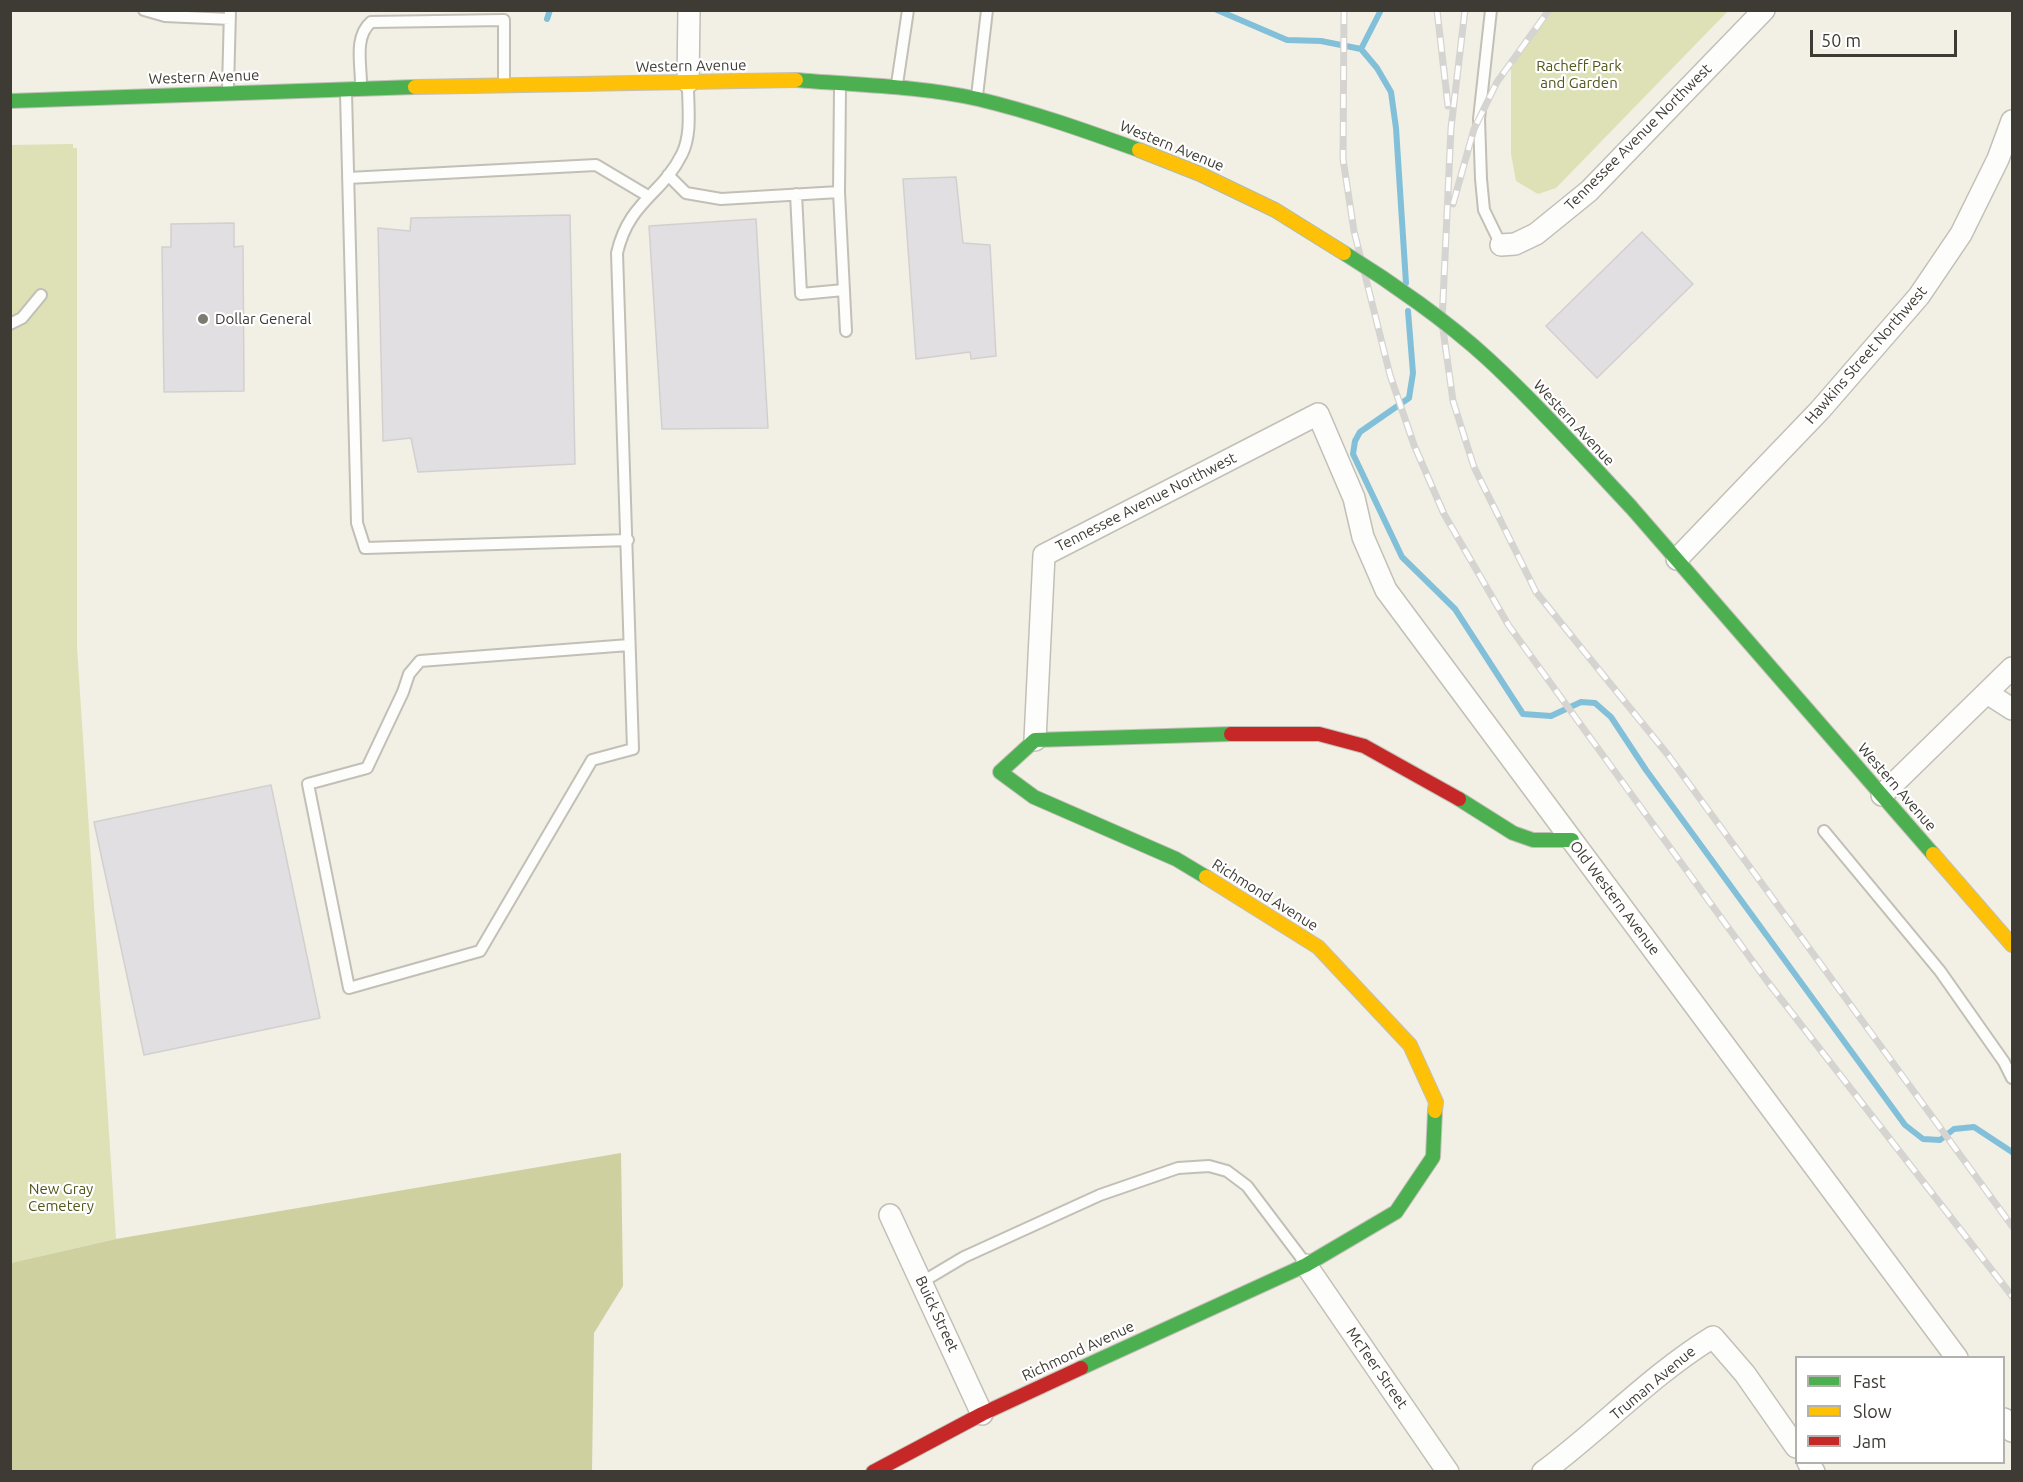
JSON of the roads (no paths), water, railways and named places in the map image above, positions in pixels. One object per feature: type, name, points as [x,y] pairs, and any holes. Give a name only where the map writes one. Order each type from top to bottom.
[{"type":"main road","name":"Western Avenue","points":[[10,101],[228,92],[796,80],[897,88],[977,99],[1076,127],[1200,174],[1275,210],[1349,256],[1416,303],[1486,357],[1542,411],[1631,507],[2013,945]]},
{"type":"main road","points":[[1035,740],[1205,734],[1319,734],[1364,746],[1437,785],[1513,833],[1533,840],[1572,840]]},
{"type":"main road","name":"Richmond Avenue","points":[[873,1472],[982,1414],[1306,1265],[1396,1212],[1432,1157],[1436,1102],[1410,1045],[1318,947],[1176,859],[1034,797],[1000,772],[1035,740]]},
{"type":"street","points":[[688,82],[689,10]]},
{"type":"street","name":"Tennessee Avenue Northwest","points":[[1501,245],[1515,244],[1536,234],[1589,191],[1764,10]]},
{"type":"street","name":"Hawkins Street Northwest","points":[[1677,559],[1820,410],[1919,296],[1961,234],[1998,159],[2013,122]]},
{"type":"street","name":"Tennessee Avenue Northwest","points":[[1035,740],[1044,555],[1318,414]]},
{"type":"street","name":"Old Western Avenue","points":[[1318,414],[1354,498],[1363,537],[1386,590],[1956,1356]]},
{"type":"street","points":[[1882,795],[2013,668]]},
{"type":"street","points":[[1987,693],[2013,709]]},
{"type":"street","name":"Buick Street","points":[[890,1215],[982,1414]]},
{"type":"street","name":"McTeer Street","points":[[1306,1265],[1448,1472]]},
{"type":"street","name":"Truman Avenue","points":[[1543,1472],[1584,1442],[1682,1356],[1713,1337],[1745,1374],[1795,1444]]},
{"type":"lane","points":[[144,10],[165,16],[230,15],[228,92]]},
{"type":"lane","points":[[897,88],[908,10]]},
{"type":"lane","points":[[977,99],[987,10]]},
{"type":"lane","points":[[1491,10],[1479,118],[1481,179],[1484,210],[1501,245]]},
{"type":"lane","points":[[361,89],[360,37],[363,29],[371,22],[505,15],[504,87]]},
{"type":"lane","points":[[629,645],[420,661],[409,674],[403,692],[367,768],[308,784],[349,988],[480,951],[592,760],[633,749],[617,253],[625,228],[634,212],[668,175],[683,153],[688,130],[688,82]]},
{"type":"lane","points":[[840,84],[839,192],[846,331]]},
{"type":"lane","points":[[346,89],[357,523],[365,548],[628,540]]},
{"type":"lane","points":[[348,178],[596,165],[648,196]]},
{"type":"lane","points":[[668,175],[686,193],[721,199],[839,192]]},
{"type":"lane","points":[[796,194],[801,294],[844,290]]},
{"type":"lane","points":[[10,324],[22,318],[41,296]]},
{"type":"lane","points":[[1824,831],[1940,970],[2013,1078]]},
{"type":"lane","points":[[922,1282],[964,1257],[1100,1195],[1178,1168],[1209,1166],[1227,1171],[1246,1186],[1306,1265]]},
{"type":"waterway","points":[[547,19],[550,10]]},
{"type":"waterway","points":[[1217,10],[1287,40],[1321,41],[1361,49],[1377,68],[1391,92],[1396,128],[1406,283]]},
{"type":"waterway","points":[[1361,49],[1381,10]]},
{"type":"waterway","points":[[1408,311],[1413,373],[1409,398],[1360,432],[1355,441],[1353,454],[1402,557],[1455,609],[1523,714],[1551,716],[1581,702],[1595,703],[1611,717],[1646,770],[1905,1125],[1923,1139],[1940,1140],[1954,1129],[1974,1127],[2012,1152]]},
{"type":"railway","points":[[1344,10],[1343,159],[1354,231],[1390,375],[1414,445],[1444,514],[1509,626],[1767,981],[2012,1296]]},
{"type":"railway","points":[[1437,10],[1448,106]]},
{"type":"railway","points":[[1465,10],[1451,128],[1442,322],[1453,401],[1474,467],[1536,592],[1668,755],[2012,1226]]},
{"type":"railway","points":[[1453,204],[1474,129],[1497,82],[1549,10]]},
{"type":"place","name":"Dollar General","points":[[203,319]]},
{"type":"park label","name":"Racheff Park and Garden","points":[[1579,74]]},
{"type":"park label","name":"New Gray Cemetery","points":[[61,1198]]}]
